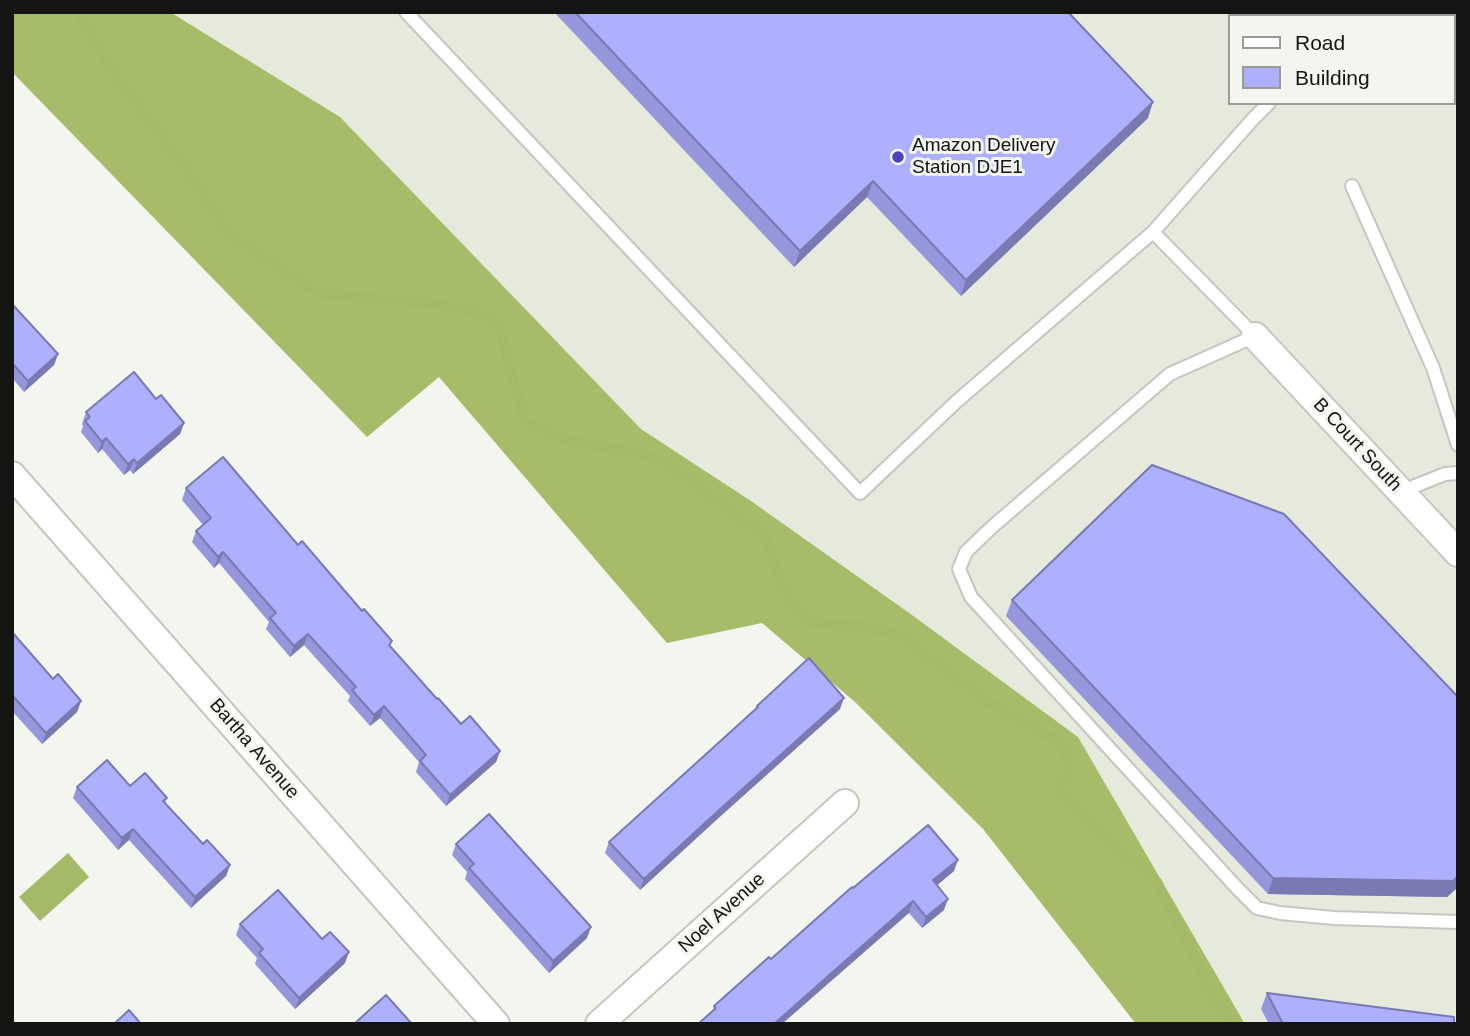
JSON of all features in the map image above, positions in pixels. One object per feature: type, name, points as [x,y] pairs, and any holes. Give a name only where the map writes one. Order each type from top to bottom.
[{"type":"street","name":"B Court South","points":[[1255,336],[1458,553]]},
{"type":"street","name":"Bartha Avenue","points":[[12,474],[496,1024]]},
{"type":"street","name":"Noel Avenue","points":[[599,1024],[845,803]]},
{"type":"lane","points":[[406,12],[860,493],[956,402],[1153,232],[1267,105]]},
{"type":"lane","points":[[1352,186],[1433,368],[1458,445]]},
{"type":"lane","points":[[1153,232],[1255,336],[1170,374],[992,527],[966,552],[959,569],[971,597],[1257,908],[1334,918],[1458,922]]},
{"type":"lane","points":[[1400,492],[1445,474],[1458,473]]},
{"type":"shaded area","points":[[12,12],[170,12],[340,117],[641,429],[751,501],[1078,737],[1245,1024],[1136,1024],[983,829],[855,702],[762,623],[667,643],[439,377],[367,437],[12,72]]},
{"type":"shaded area","points":[[170,12],[1458,12],[1458,1024],[1245,1024],[1078,737],[751,501],[641,429],[340,117]]},
{"type":"shaded area","points":[[68,853],[89,877],[40,921],[19,897]]},
{"type":"building","name":"Amazon Delivery Station DJE1","points":[[575,12],[1068,12],[1153,102],[966,280],[873,181],[800,251]]},
{"type":"building","points":[[12,304],[58,354],[28,381],[12,363]]},
{"type":"building","points":[[134,372],[156,399],[161,395],[184,423],[137,463],[134,459],[128,464],[106,438],[102,442],[85,421],[90,417],[86,412]]},
{"type":"building","points":[[223,457],[298,545],[302,541],[362,611],[364,609],[392,641],[389,645],[437,699],[461,724],[470,716],[500,751],[450,795],[420,761],[426,755],[384,706],[374,715],[352,690],[356,687],[308,634],[294,646],[270,618],[276,613],[223,552],[218,557],[196,531],[211,518],[186,488]]},
{"type":"building","points":[[1152,465],[1284,514],[1458,697],[1458,876],[1453,881],[1273,878],[1012,600]]},
{"type":"building","points":[[12,632],[53,679],[58,674],[81,701],[46,733],[12,695]]},
{"type":"building","points":[[809,658],[844,698],[644,879],[609,842]]},
{"type":"building","points":[[107,760],[130,786],[145,773],[167,798],[163,801],[203,844],[207,840],[230,865],[195,897],[133,829],[122,838],[77,787]]},
{"type":"building","points":[[489,814],[591,927],[553,961],[469,868],[474,864],[456,844]]},
{"type":"building","points":[[928,825],[958,860],[933,880],[948,899],[926,917],[913,901],[774,1024],[698,1024],[716,1008],[714,1006],[769,957],[771,959],[852,887]]},
{"type":"building","points":[[278,890],[322,939],[330,932],[349,952],[299,998],[259,953],[263,949],[240,924]]},
{"type":"building","points":[[1267,993],[1454,1017],[1454,1024],[1283,1024]]},
{"type":"building","points":[[386,995],[412,1024],[354,1024]]},
{"type":"building","points":[[129,1010],[141,1024],[114,1024]]},
{"type":"waterway","points":[[78,12],[112,71],[181,162],[231,235],[321,294],[430,303],[473,311],[497,321],[525,422],[563,439],[633,452],[666,463],[764,535],[786,594],[814,623],[864,627],[897,634],[989,703],[1064,744],[1069,772],[1058,792],[1157,882],[1215,1001],[1233,1024]]},
{"type":"place","name":"Amazon Delivery Station DJE1","points":[[898,157]]}]
